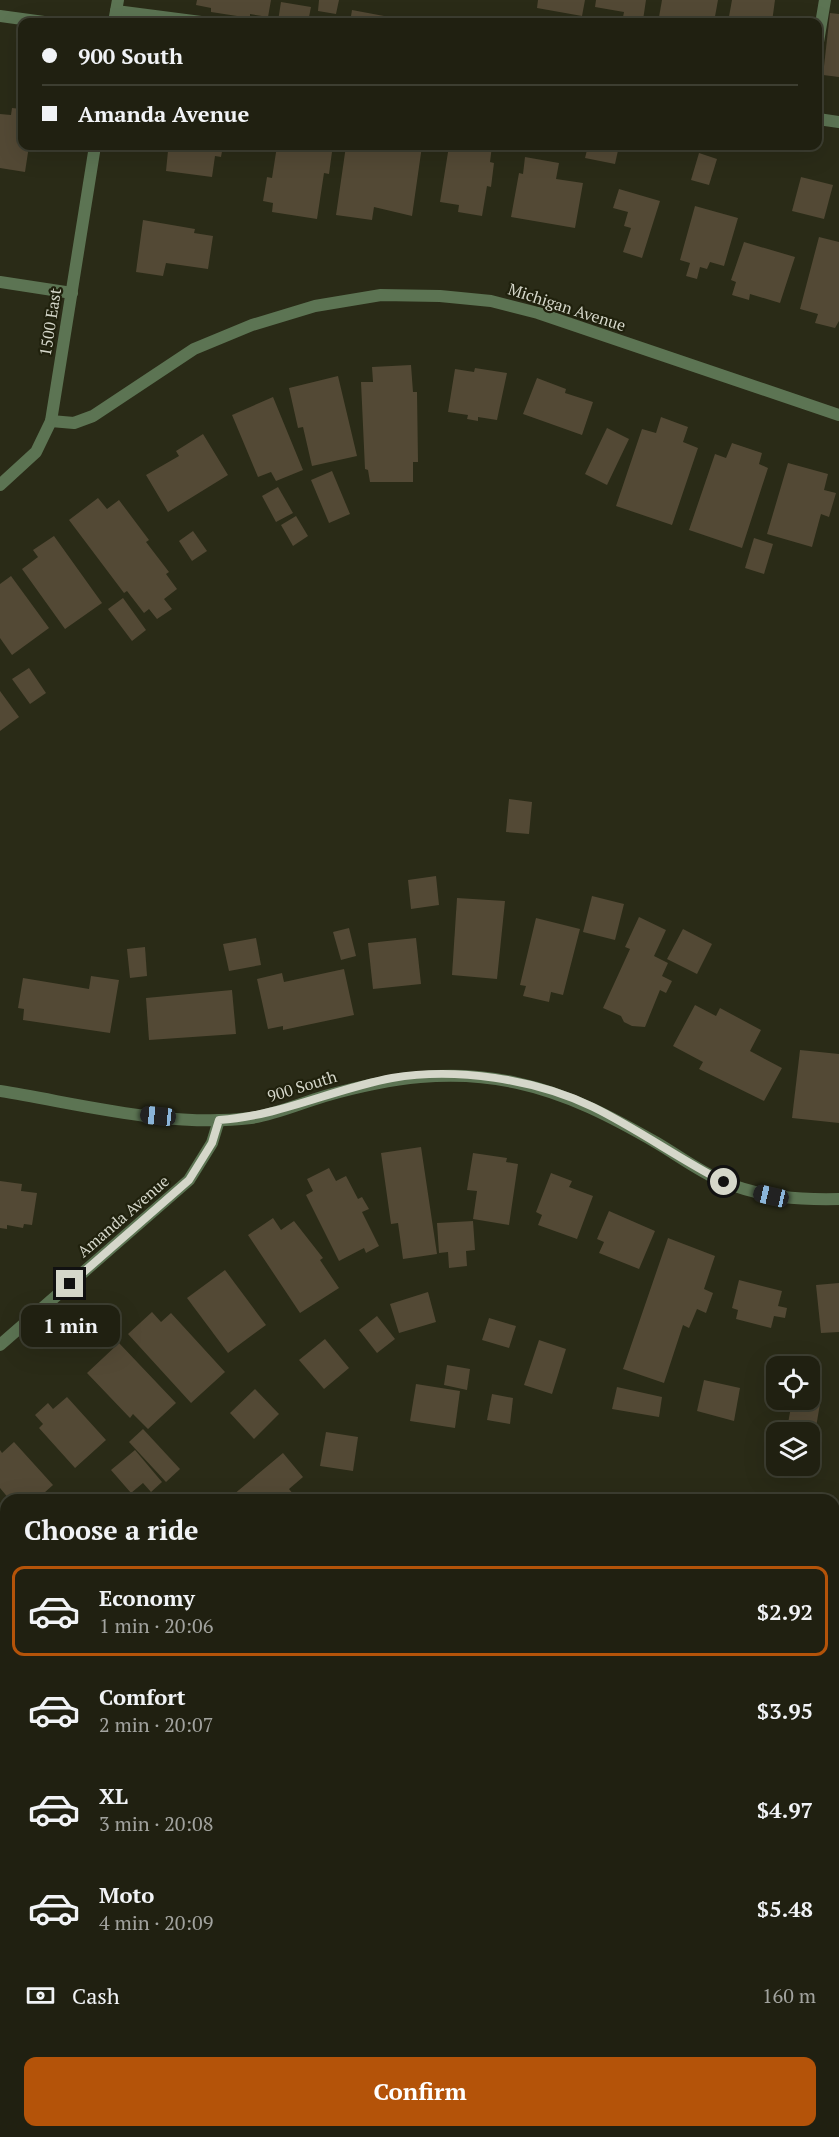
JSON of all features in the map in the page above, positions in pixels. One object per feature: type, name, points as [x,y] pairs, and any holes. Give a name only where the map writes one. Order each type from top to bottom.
[{"type":"street","points":[[822,18],[825,0]]},
{"type":"street","points":[[116,11],[170,18]]},
{"type":"street","points":[[0,16],[18,18]]},
{"type":"street","points":[[822,120],[839,122]]},
{"type":"street","name":"1500 East","points":[[0,485],[36,452],[51,421],[94,150]]},
{"type":"street","points":[[0,282],[72,293]]},
{"type":"street","name":"Michigan Avenue","points":[[51,421],[74,423],[93,416],[194,349],[252,325],[315,306],[381,295],[440,296],[491,301],[538,312],[839,415]]},
{"type":"street","name":"900 South","points":[[0,1091],[142,1114],[219,1120],[252,1118],[393,1078],[434,1075],[474,1076],[515,1082],[555,1092],[592,1106],[724,1182],[783,1198],[839,1199]]},
{"type":"street","name":"Amanda Avenue","points":[[0,1345],[189,1180],[212,1143],[219,1120]]},
{"type":"building","points":[[197,0],[271,0],[268,17],[250,14],[250,18],[211,12],[211,8],[196,5]]},
{"type":"building","points":[[319,0],[339,0],[336,14],[318,11]]},
{"type":"building","points":[[538,0],[585,0],[582,16],[537,8]]},
{"type":"building","points":[[596,0],[646,0],[643,18],[623,17],[624,12],[595,7]]},
{"type":"building","points":[[662,0],[718,0],[715,18],[659,17]]},
{"type":"building","points":[[732,0],[775,0],[773,18],[729,18]]},
{"type":"building","points":[[281,2],[311,7],[309,18],[278,18]]},
{"type":"building","points":[[352,10],[384,16],[384,18],[351,18]]},
{"type":"building","points":[[830,13],[839,14],[839,77],[823,75]]},
{"type":"building","points":[[12,108],[18,109],[18,150],[28,150],[25,172],[0,168],[0,114],[11,115]]},
{"type":"building","points":[[164,150],[222,150],[221,157],[215,156],[212,177],[166,171],[168,151]]},
{"type":"building","points":[[276,150],[327,150],[332,152],[329,174],[324,173],[317,219],[272,212],[273,203],[263,201],[267,177],[272,178]]},
{"type":"building","points":[[345,150],[421,150],[412,216],[374,207],[372,220],[336,215]]},
{"type":"building","points":[[448,150],[492,150],[490,162],[494,163],[491,187],[487,186],[482,216],[458,212],[459,205],[440,202]]},
{"type":"building","points":[[587,150],[618,150],[615,164],[585,158]]},
{"type":"building","points":[[699,153],[717,159],[709,185],[691,180]]},
{"type":"building","points":[[525,157],[559,163],[556,179],[583,183],[575,228],[511,217],[519,173],[523,174]]},
{"type":"building","points":[[801,177],[833,185],[824,219],[792,211]]},
{"type":"building","points":[[619,189],[660,201],[642,258],[623,252],[631,228],[624,226],[628,212],[613,208]]},
{"type":"building","points":[[695,206],[738,218],[724,266],[710,262],[707,269],[700,267],[697,279],[686,276],[690,263],[680,260]]},
{"type":"building","points":[[143,220],[195,229],[194,233],[213,236],[208,269],[166,263],[163,276],[136,272]]},
{"type":"building","points":[[819,237],[839,242],[839,321],[835,328],[815,323],[818,314],[800,309]]},
{"type":"building","points":[[744,242],[795,257],[780,303],[750,294],[749,300],[732,295],[736,282],[731,280]]},
{"type":"building","points":[[411,365],[413,392],[417,392],[418,462],[413,462],[413,482],[370,482],[368,470],[365,469],[361,382],[373,382],[372,367]]},
{"type":"building","points":[[475,368],[507,373],[497,420],[478,417],[478,421],[467,419],[468,415],[448,412],[455,369],[474,372]]},
{"type":"building","points":[[338,376],[357,456],[312,466],[303,427],[298,428],[289,388]]},
{"type":"building","points":[[537,378],[566,389],[565,393],[593,402],[582,435],[523,414]]},
{"type":"building","points":[[273,397],[303,470],[276,481],[271,472],[258,477],[232,415]]},
{"type":"building","points":[[661,417],[688,427],[683,442],[698,448],[672,525],[616,506],[642,429],[656,433]]},
{"type":"building","points":[[607,428],[629,439],[607,485],[585,474]]},
{"type":"building","points":[[203,434],[228,475],[168,512],[146,475],[179,456],[176,451]]},
{"type":"building","points":[[732,443],[762,453],[759,464],[768,468],[742,548],[689,530],[715,454],[726,458]]},
{"type":"building","points":[[788,463],[828,474],[824,490],[836,493],[829,517],[821,514],[812,547],[767,534]]},
{"type":"building","points":[[332,471],[350,514],[329,523],[311,480]]},
{"type":"building","points":[[278,487],[293,513],[276,522],[262,496]]},
{"type":"building","points":[[98,498],[107,509],[119,500],[149,540],[146,542],[169,572],[166,574],[177,589],[164,599],[172,609],[157,619],[149,609],[144,613],[127,591],[124,593],[69,520]]},
{"type":"building","points":[[296,516],[308,536],[293,546],[281,525]]},
{"type":"building","points":[[193,531],[207,551],[192,561],[179,541]]},
{"type":"building","points":[[54,536],[102,603],[65,629],[22,569],[38,557],[33,550]]},
{"type":"building","points":[[754,538],[773,544],[764,574],[745,568]]},
{"type":"building","points":[[11,576],[49,628],[12,655],[0,638],[0,584]]},
{"type":"building","points":[[123,598],[146,630],[132,641],[108,609]]},
{"type":"building","points":[[29,668],[46,693],[30,704],[12,679]]},
{"type":"building","points":[[0,691],[19,717],[0,731]]},
{"type":"building","points":[[509,799],[532,802],[529,834],[506,832]]},
{"type":"building","points":[[436,876],[439,905],[411,909],[408,880]]},
{"type":"building","points":[[592,896],[624,904],[615,940],[583,932]]},
{"type":"building","points":[[457,898],[505,901],[497,979],[452,975]]},
{"type":"building","points":[[639,917],[666,930],[654,956],[668,963],[662,976],[672,981],[666,993],[660,990],[645,1027],[632,1026],[624,1022],[621,1016],[603,1008],[630,949],[625,947]]},
{"type":"building","points":[[536,918],[580,929],[563,995],[551,992],[549,1002],[523,996],[526,986],[520,985]]},
{"type":"building","points":[[349,928],[356,956],[341,960],[333,932]]},
{"type":"building","points":[[683,929],[712,944],[697,974],[667,959]]},
{"type":"building","points":[[256,938],[261,965],[229,971],[223,944]]},
{"type":"building","points":[[416,938],[421,984],[373,989],[368,943]]},
{"type":"building","points":[[145,947],[147,976],[130,978],[127,949]]},
{"type":"building","points":[[344,969],[354,1015],[283,1030],[283,1026],[268,1029],[257,979],[282,973],[284,982]]},
{"type":"building","points":[[91,976],[119,980],[110,1033],[23,1020],[24,1009],[18,1008],[23,978],[89,989]]},
{"type":"building","points":[[232,990],[236,1034],[149,1040],[146,998]]},
{"type":"building","points":[[695,1005],[716,1016],[720,1008],[761,1030],[750,1051],[782,1068],[764,1101],[699,1069],[703,1062],[673,1046]]},
{"type":"building","points":[[800,1050],[839,1054],[839,1123],[792,1118]]},
{"type":"building","points":[[421,1147],[437,1254],[403,1259],[398,1223],[391,1224],[381,1153]]},
{"type":"building","points":[[473,1153],[507,1158],[506,1162],[518,1164],[509,1225],[473,1219],[477,1191],[467,1190]]},
{"type":"building","points":[[329,1168],[336,1181],[346,1176],[358,1199],[362,1197],[369,1209],[362,1212],[379,1246],[366,1253],[364,1248],[339,1261],[306,1195],[313,1191],[307,1179]]},
{"type":"building","points":[[551,1173],[572,1181],[569,1187],[593,1196],[577,1239],[538,1225],[542,1215],[536,1212]]},
{"type":"building","points":[[0,1181],[22,1184],[21,1191],[37,1193],[32,1225],[24,1224],[23,1228],[7,1225],[7,1229],[0,1228]]},
{"type":"building","points":[[609,1211],[655,1231],[639,1269],[599,1253],[604,1242],[597,1239]]},
{"type":"building","points":[[273,1218],[281,1230],[294,1221],[323,1258],[320,1260],[339,1288],[300,1313],[248,1235]]},
{"type":"building","points":[[473,1221],[475,1250],[466,1251],[467,1266],[449,1268],[448,1252],[439,1253],[437,1223]]},
{"type":"building","points":[[668,1238],[715,1256],[704,1289],[713,1293],[706,1313],[697,1309],[689,1328],[683,1325],[664,1383],[623,1369]]},
{"type":"building","points":[[225,1270],[266,1325],[228,1353],[187,1298]]},
{"type":"building","points":[[739,1280],[782,1291],[778,1306],[787,1308],[785,1318],[774,1316],[771,1328],[736,1319],[738,1310],[732,1308]]},
{"type":"building","points":[[839,1283],[839,1332],[821,1333],[816,1285]]},
{"type":"building","points":[[428,1292],[436,1322],[399,1333],[390,1304]]},
{"type":"building","points":[[152,1312],[161,1322],[171,1313],[225,1372],[191,1403],[128,1334]]},
{"type":"building","points":[[377,1316],[395,1339],[377,1353],[359,1330]]},
{"type":"building","points":[[489,1318],[516,1326],[509,1348],[482,1340]]},
{"type":"building","points":[[325,1339],[349,1368],[324,1389],[299,1360]]},
{"type":"building","points":[[539,1340],[566,1349],[552,1394],[524,1385]]},
{"type":"building","points":[[119,1343],[176,1403],[148,1429],[133,1414],[130,1418],[87,1373]]},
{"type":"building","points":[[447,1365],[470,1369],[467,1390],[444,1385]]},
{"type":"building","points":[[704,1380],[740,1388],[734,1421],[697,1411]]},
{"type":"building","points":[[416,1384],[460,1391],[455,1428],[410,1421]]},
{"type":"building","points":[[617,1387],[662,1397],[659,1417],[612,1409]]},
{"type":"building","points":[[255,1389],[279,1414],[254,1439],[230,1413]]},
{"type":"building","points":[[492,1394],[513,1398],[510,1424],[487,1420]]},
{"type":"building","points":[[67,1397],[106,1440],[75,1468],[39,1428],[43,1424],[35,1415],[48,1403],[53,1409]]},
{"type":"building","points":[[790,1410],[819,1410],[817,1422],[788,1422]]},
{"type":"building","points":[[143,1429],[180,1469],[166,1482],[129,1442]]},
{"type":"building","points":[[326,1432],[358,1437],[353,1471],[320,1466]]},
{"type":"building","points":[[14,1442],[53,1485],[43,1494],[5,1494],[0,1488],[0,1450],[2,1453]]},
{"type":"building","points":[[135,1450],[162,1482],[151,1492],[143,1483],[131,1493],[111,1470]]},
{"type":"building","points":[[283,1453],[303,1477],[289,1489],[293,1494],[234,1494]]},
{"type":"route","points":[[70,1284],[189,1180],[202,1163],[212,1143],[219,1120],[252,1118],[393,1078],[434,1075],[474,1076],[515,1082],[555,1092],[592,1106],[696,1168],[724,1182]]}]
